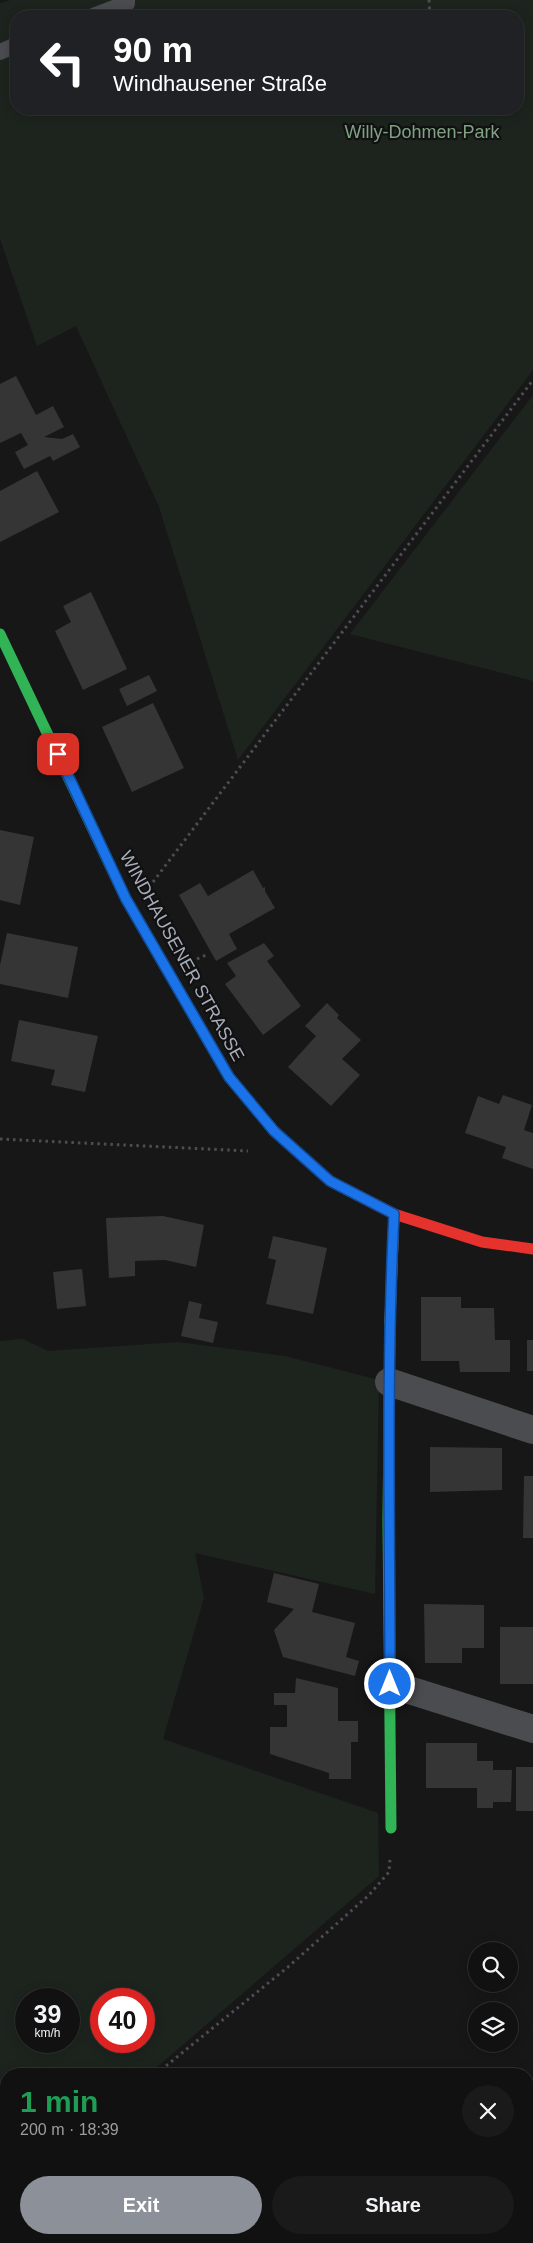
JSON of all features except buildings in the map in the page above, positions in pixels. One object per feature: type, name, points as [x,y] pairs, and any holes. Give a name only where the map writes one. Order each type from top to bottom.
[{"type":"street","name":"WINDHAUSENER STRASSE","points":[[0,634],[126,899],[229,1077],[274,1131],[330,1181],[394,1214],[482,1242],[533,1249]]},
{"type":"street","points":[[392,1828],[388,1382],[394,1214]]},
{"type":"street","points":[[388,1382],[533,1430]]},
{"type":"street","points":[[390,1684],[533,1729]]},
{"type":"lane","points":[[109,10],[127,3],[128,0]]},
{"type":"path","points":[[126,899],[148,888],[533,380]]},
{"type":"path","points":[[0,1139],[257,1152],[274,1131]]},
{"type":"path","points":[[163,2068],[288,1967],[369,1895],[389,1872],[392,1828]]},
{"type":"green space","name":"Willy-Dohmen-Park","points":[[10,0],[533,0],[533,370],[238,760],[159,507],[76,326],[37,346],[0,239],[0,3]]},
{"type":"green space","points":[[533,395],[533,681],[350,634]]},
{"type":"green space","points":[[23,1339],[48,1351],[178,1342],[285,1356],[379,1380],[375,1594],[195,1553],[204,1598],[163,1739],[378,1813],[379,1876],[156,2068],[0,2068],[0,1341]]},
{"type":"traffic: fast","points":[[0,634],[126,899],[229,1077],[274,1131],[294,1149]]},
{"type":"traffic: fast","points":[[390,1321],[388,1521],[391,1828]]},
{"type":"traffic: slow","points":[[390,1321],[394,1214]]},
{"type":"traffic: jam","points":[[294,1149],[330,1181],[394,1214],[482,1242],[533,1249]]},
{"type":"route","points":[[58,754],[126,899],[185,1005],[229,1077],[274,1131],[330,1181],[394,1214],[388,1382],[390,1684]]}]
